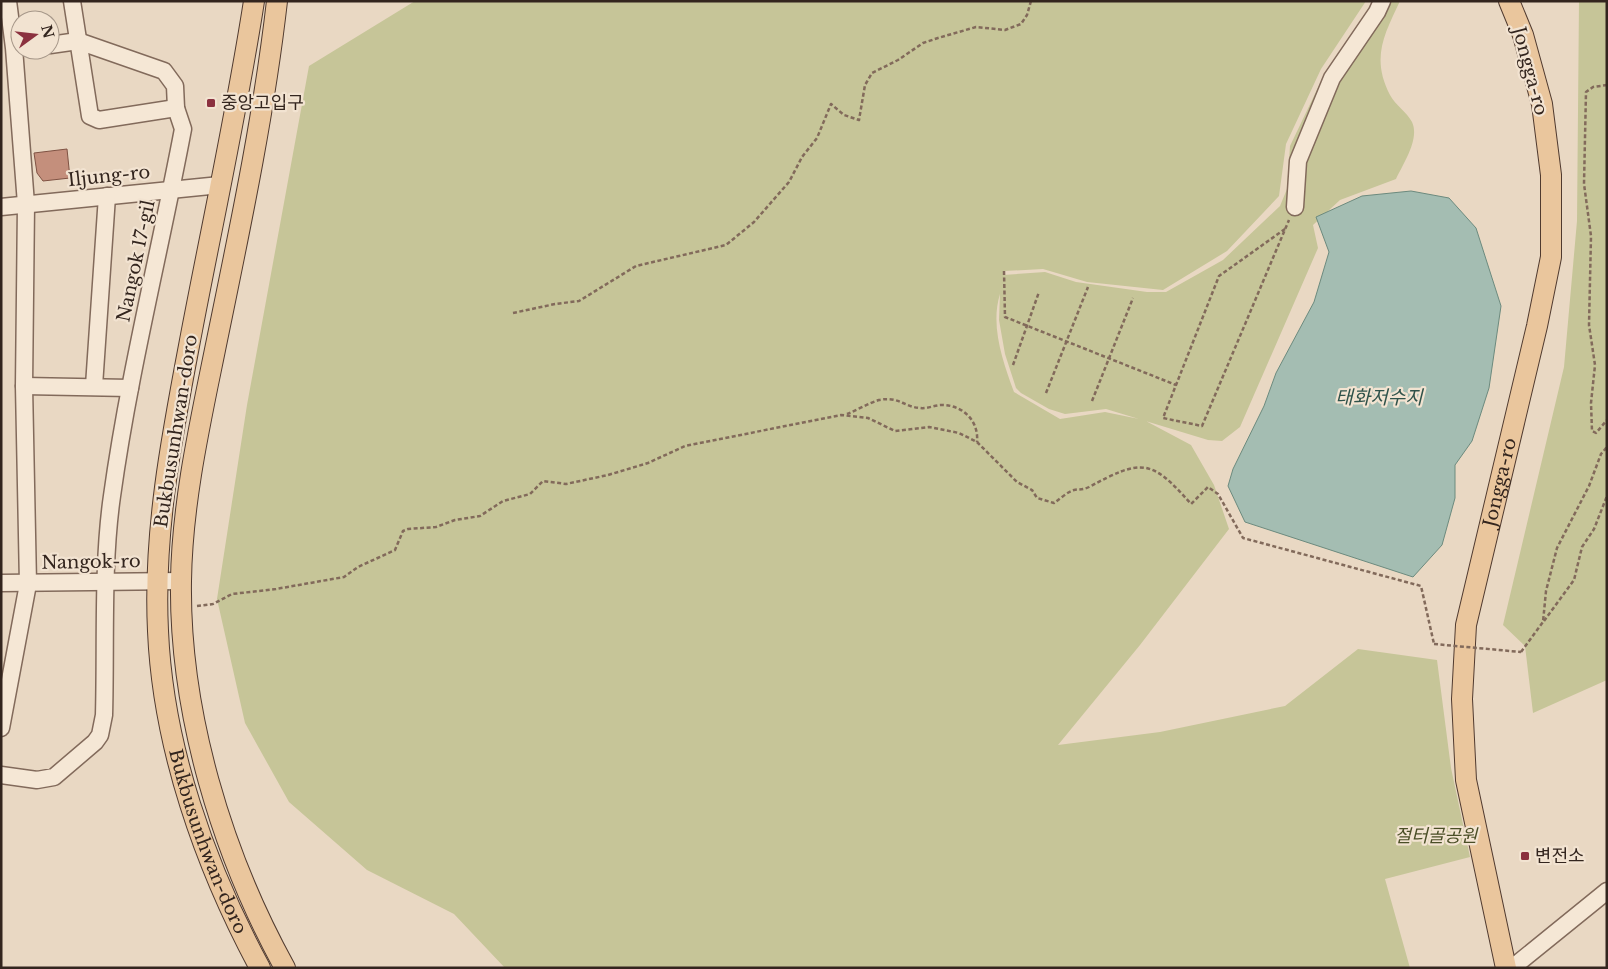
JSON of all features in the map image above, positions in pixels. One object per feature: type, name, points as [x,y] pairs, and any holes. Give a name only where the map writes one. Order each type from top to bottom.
[{"type":"main road","name":"Bukbusunhwan-doro","points":[[254,1],[170,446],[159,538],[157,581],[158,632],[162,681],[179,760],[193,811],[210,860],[230,908],[260,968]]},
{"type":"main road","name":"Bukbusunhwan-doro","points":[[277,1],[254,159],[196,450],[181,581],[182,631],[188,678],[194,715],[212,788],[232,852],[250,898],[285,968]]},
{"type":"main road","name":"Jongga-ro","points":[[1506,968],[1466,780],[1462,699],[1466,625],[1538,326],[1551,257],[1551,175],[1542,104],[1523,35],[1509,1]]},
{"type":"street","points":[[8,1],[10,25]]},
{"type":"street","points":[[72,1],[90,116],[99,120],[176,108]]},
{"type":"street","points":[[1294,207],[1298,161],[1332,78],[1377,12],[1382,1]]},
{"type":"street","name":"Nangok 17-gil","points":[[1,775],[37,780],[54,777],[100,735],[104,715],[106,581],[111,498],[130,388],[183,129],[176,108],[175,86],[164,71],[78,42],[60,43]]},
{"type":"street","points":[[1,728],[8,658],[28,584],[24,386],[26,204],[13,60]]},
{"type":"street","name":"Iljung-ro","points":[[1,207],[220,185]]},
{"type":"street","points":[[94,386],[108,196]]},
{"type":"street","points":[[24,386],[130,388]]},
{"type":"street","name":"Nangok-ro","points":[[1,584],[181,581]]},
{"type":"street","points":[[1512,968],[1607,891]]},
{"type":"path","points":[[513,314],[555,304],[579,301],[636,266],[726,245],[754,222],[789,182],[802,157],[816,138],[831,104],[844,115],[859,120],[864,85],[872,73],[898,60],[923,43],[938,38],[976,27],[1005,30],[1021,24],[1027,15],[1031,1]]},
{"type":"path","points":[[1607,85],[1593,87],[1586,92],[1584,184],[1591,236],[1589,325],[1595,365],[1591,403],[1592,431],[1596,433],[1607,420]]},
{"type":"path","points":[[1285,229],[1219,276],[1162,418],[1202,426],[1285,229],[1294,207]]},
{"type":"path","points":[[1004,271],[1005,317],[1176,385]]},
{"type":"path","points":[[1046,393],[1088,287]]},
{"type":"path","points":[[1013,365],[1039,292]]},
{"type":"path","points":[[1092,401],[1133,298]]},
{"type":"path","points":[[846,415],[877,400],[893,399],[918,408],[944,405],[967,413],[974,422],[978,433],[977,442]]},
{"type":"path","points":[[195,598],[195,607],[213,604],[232,594],[276,590],[344,577],[395,550],[403,532],[408,529],[436,527],[455,520],[480,516],[503,501],[530,494],[544,481],[566,484],[608,475],[648,463],[685,446],[764,429],[804,423],[826,416],[846,415],[868,418],[895,431],[929,426],[959,433],[977,442],[1017,482],[1032,490],[1037,498],[1054,503],[1072,490],[1084,489],[1110,475],[1136,466],[1155,471],[1170,480],[1191,504],[1208,487],[1218,494],[1243,538],[1421,586],[1434,644],[1521,652],[1574,580],[1582,547],[1594,529],[1607,496]]},
{"type":"path","points":[[1543,622],[1546,591],[1557,548],[1588,486],[1600,454],[1607,447]]},
{"type":"green space","name":"절터골공원","points":[[415,1],[1366,1],[1321,69],[1286,144],[1279,196],[1227,251],[1163,290],[1087,282],[1043,269],[1004,271],[1003,275],[1045,272],[1076,282],[1147,292],[1166,292],[1223,260],[1280,206],[1287,189],[1290,146],[1325,73],[1375,1],[1400,1],[1385,36],[1382,47],[1381,69],[1390,95],[1410,118],[1414,129],[1412,144],[1406,159],[1396,179],[1340,200],[1313,225],[1318,248],[1240,427],[1222,441],[1208,440],[1146,421],[1191,445],[1214,485],[1229,529],[1140,645],[1058,745],[1160,732],[1285,706],[1358,649],[1437,660],[1451,768],[1470,857],[1385,879],[1410,968],[505,968],[454,914],[367,870],[289,802],[245,723],[217,599],[247,405],[309,66]],"holes":[[[1000,294],[999,320],[1005,354],[1016,388],[1021,393],[1049,409],[1065,414],[1106,409],[1138,419],[1105,412],[1060,419],[1014,392],[1002,356],[997,331],[997,306]]]},
{"type":"green space","points":[[1579,1],[1607,1],[1607,680],[1533,713],[1525,646],[1503,625],[1564,367],[1577,221]]},
{"type":"water","name":"태화저수지","points":[[1411,191],[1449,198],[1476,228],[1501,306],[1489,388],[1472,441],[1455,465],[1455,498],[1442,545],[1413,577],[1245,522],[1228,486],[1233,469],[1264,406],[1276,373],[1314,302],[1329,252],[1316,217],[1362,196]]},
{"type":"building","points":[[67,149],[70,178],[43,181],[37,173],[34,153]]},
{"type":"place","name":"중앙고입구","points":[[211,103]]},
{"type":"place","name":"변전소","points":[[1525,856]]}]
